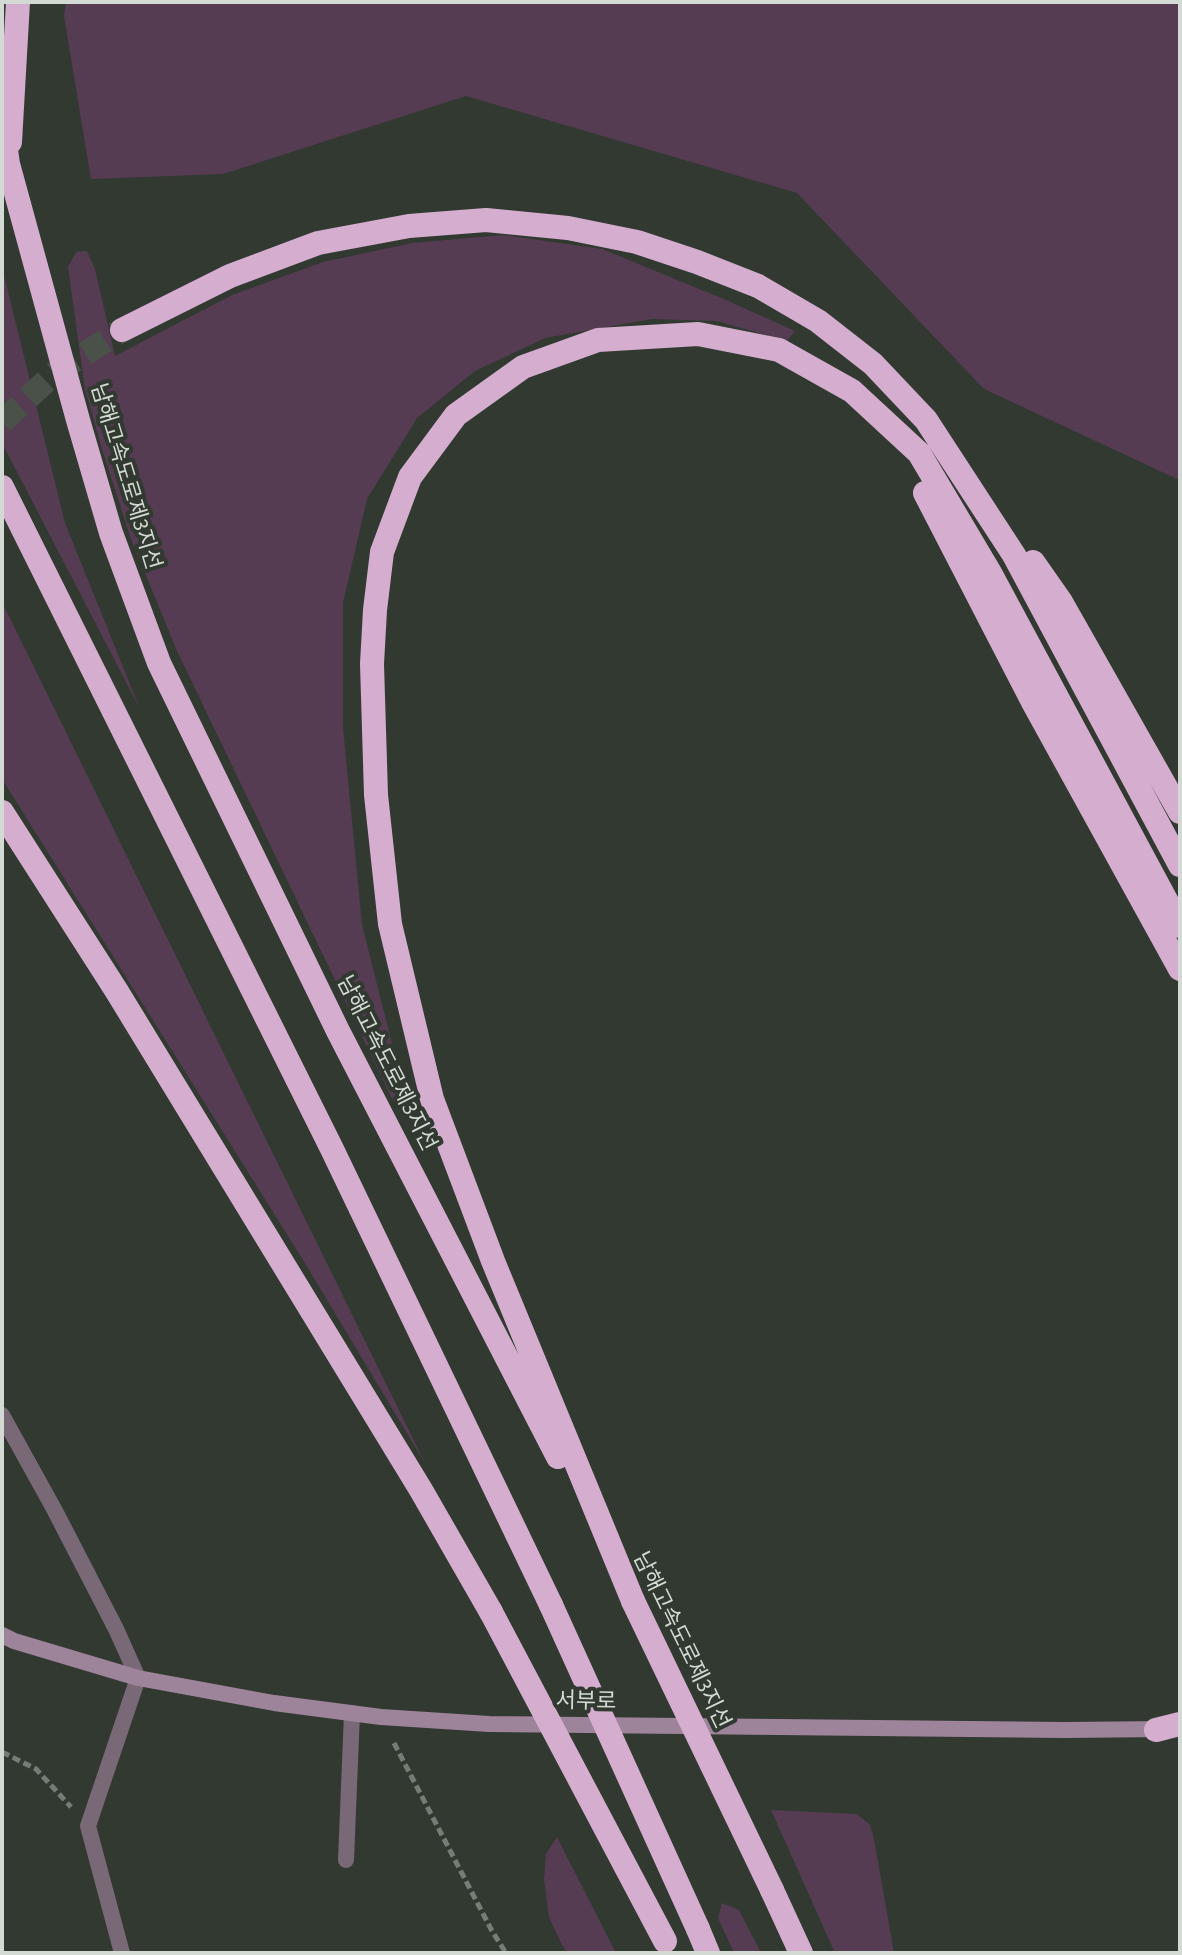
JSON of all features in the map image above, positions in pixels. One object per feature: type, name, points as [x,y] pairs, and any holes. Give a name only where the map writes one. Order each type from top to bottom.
[{"type":"highway","points":[[8,164],[18,2]]},
{"type":"highway","points":[[2,122],[8,164]]},
{"type":"highway","name":"남해고속도로제3지선","points":[[8,164],[111,533],[159,663],[338,1031],[633,1601],[801,1953]]},
{"type":"highway","points":[[122,330],[230,276],[318,243],[409,226],[486,220],[568,228],[637,242],[758,286],[818,321],[873,364],[926,420],[991,501],[1061,602],[1180,812]]},
{"type":"highway","points":[[633,1601],[493,1261],[432,1099],[390,924],[376,795],[372,664],[382,552],[410,477],[456,415],[523,367],[598,340],[698,334],[779,350],[852,391],[919,453],[989,571],[1180,926]]},
{"type":"highway","points":[[926,420],[1014,555],[1180,865]]},
{"type":"highway","points":[[887,424],[1034,704],[1180,969]]},
{"type":"highway","points":[[2,487],[332,1149],[551,1605],[708,1953]]},
{"type":"highway","points":[[2,812],[116,990],[421,1490],[491,1612],[668,1947]]},
{"type":"main road","name":"서부로","points":[[2,1635],[138,1678],[274,1703],[381,1717],[489,1724],[1065,1730],[1172,1728]]},
{"type":"street","points":[[2,1415],[54,1509],[138,1678],[88,1826],[122,1953]]},
{"type":"street","points":[[346,1860],[352,1713]]},
{"type":"path","points":[[381,1717],[506,1953]]},
{"type":"path","points":[[2,1752],[36,1769],[88,1826]]},
{"type":"shaded area","points":[[66,2],[1180,2],[1180,482],[984,389],[797,193],[466,96],[223,174],[91,179],[64,16]]},
{"type":"shaded area","points":[[503,235],[602,249],[795,331],[787,341],[717,321],[652,319],[545,338],[475,371],[417,418],[367,499],[343,603],[343,728],[362,925],[408,1107],[397,1109],[177,651],[131,539],[85,389],[68,267],[76,252],[87,251],[95,269],[115,356],[232,295],[323,262],[412,243]]},
{"type":"shaded area","points":[[2,267],[65,523],[140,709],[2,443]]},
{"type":"shaded area","points":[[2,602],[426,1465],[303,1260],[2,779]]},
{"type":"shaded area","points":[[771,1810],[857,1814],[870,1825],[894,1953],[835,1953]]},
{"type":"shaded area","points":[[557,1837],[616,1953],[567,1953],[561,1943],[549,1917],[544,1879],[546,1854]]},
{"type":"shaded area","points":[[722,1903],[739,1910],[761,1953],[734,1953],[718,1918]]},
{"type":"tunnel","points":[[2,422],[55,373],[122,330]]}]
